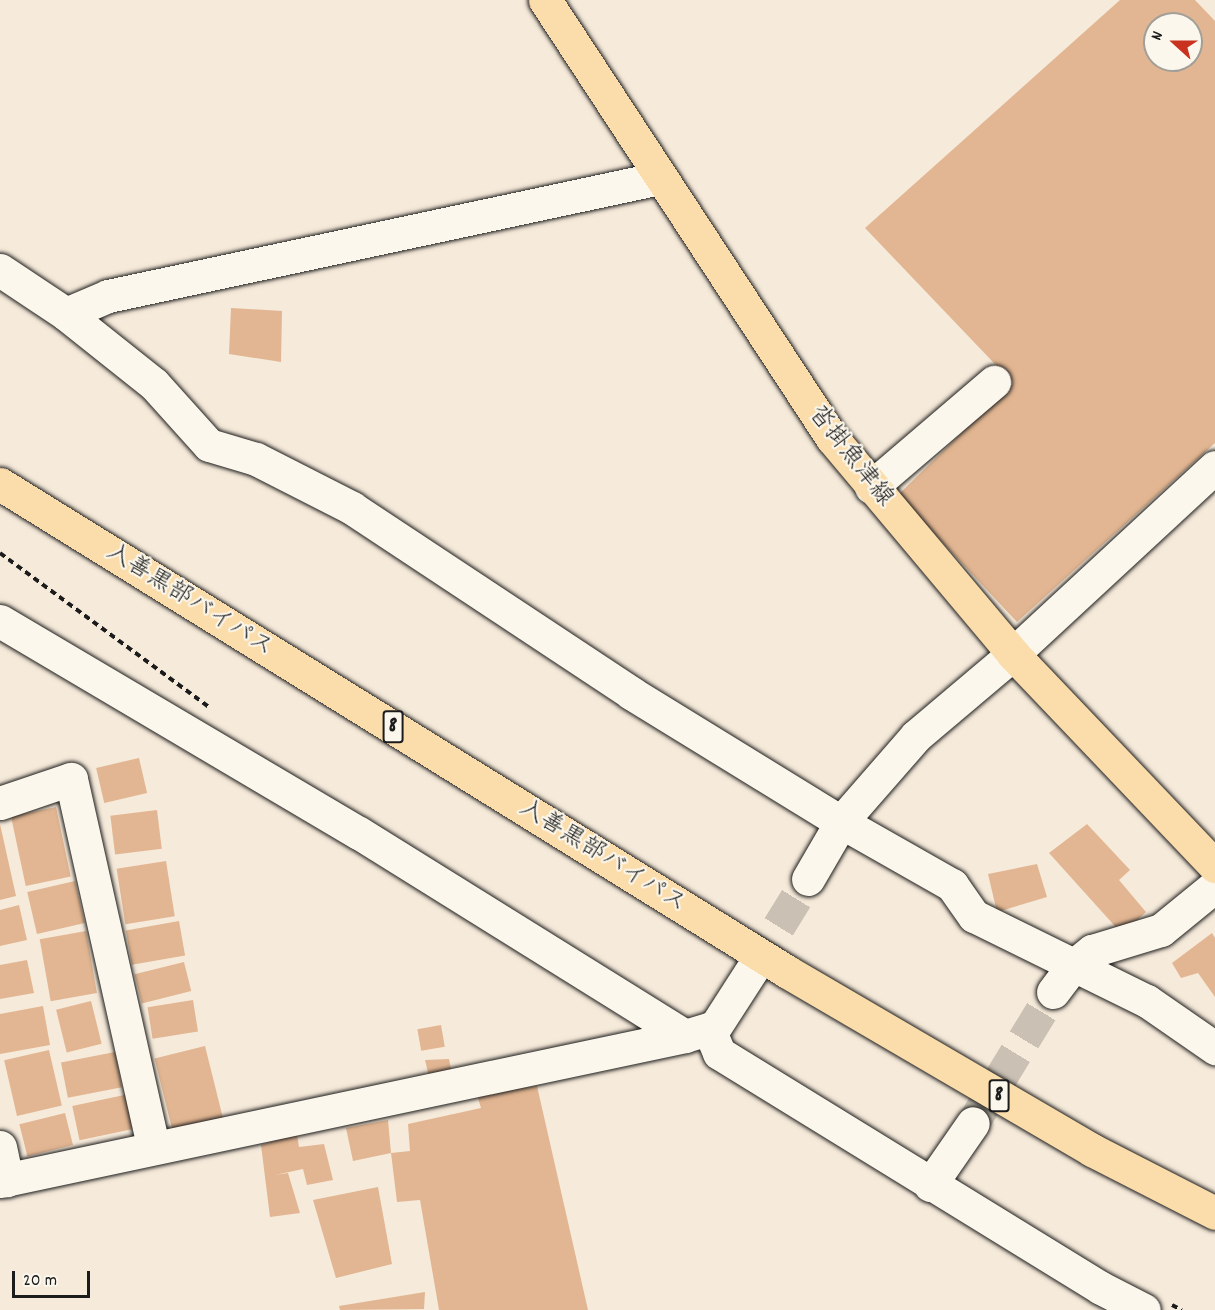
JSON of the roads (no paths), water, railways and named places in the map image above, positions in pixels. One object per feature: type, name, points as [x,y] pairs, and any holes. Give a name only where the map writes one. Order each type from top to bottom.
[{"type":"main road","name":"沓掛魚津線","points":[[545,0],[788,374],[871,487],[1013,654],[1215,866]]},
{"type":"main road","name":"入善黒部バイパス","points":[[0,484],[786,971],[1092,1150],[1215,1213]]},
{"type":"street","points":[[66,314],[108,296],[660,178]]},
{"type":"street","points":[[0,270],[66,314],[154,384],[209,446],[256,459],[352,508],[631,693],[841,822],[952,885],[974,916],[1062,980],[1147,1001],[1215,1048]]},
{"type":"street","points":[[871,487],[994,382]]},
{"type":"street","points":[[808,879],[841,822],[916,736],[1013,654],[1215,467]]},
{"type":"street","points":[[0,621],[697,1033],[719,1053],[930,1185],[1144,1310]]},
{"type":"street","points":[[0,803],[70,779],[153,1147]]},
{"type":"street","points":[[1062,980],[1092,951],[1161,930],[1215,886]]},
{"type":"street","points":[[0,1148],[4,1180],[697,1033],[722,1018],[753,968]]},
{"type":"street","points":[[930,1185],[973,1123]]},
{"type":"tunnel","points":[[753,968],[808,879]]},
{"type":"tunnel","points":[[973,1123],[1053,992]]}]
